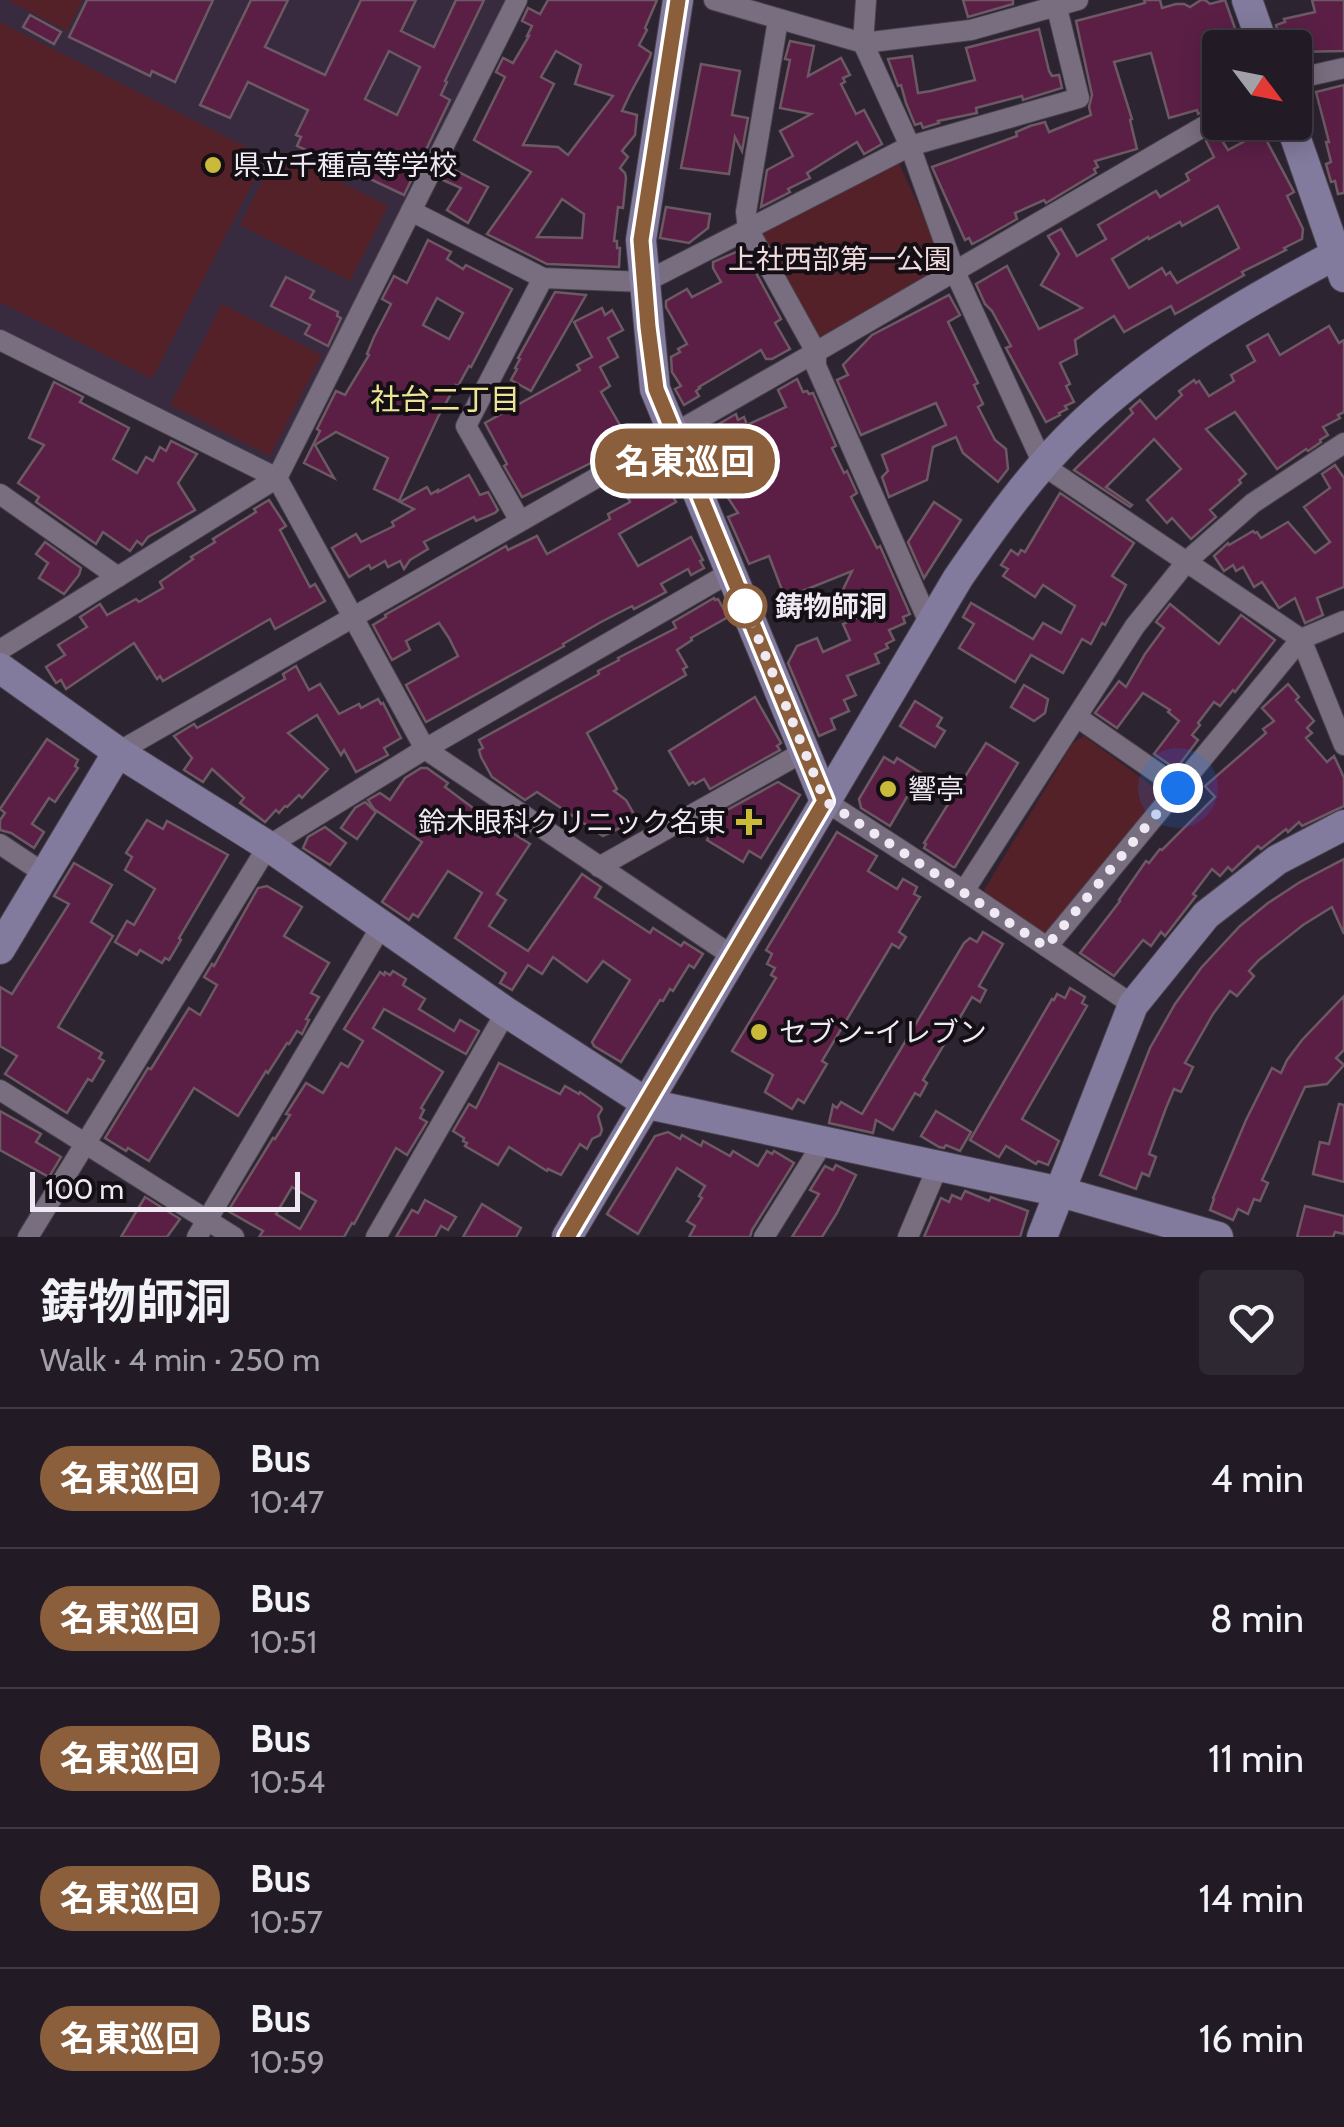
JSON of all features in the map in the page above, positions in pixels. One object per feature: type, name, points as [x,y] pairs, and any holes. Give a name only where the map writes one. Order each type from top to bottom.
[{"type":"street","points":[[0,650],[277,478],[517,0]]},
{"type":"street","points":[[678,0],[641,240],[656,389],[825,801],[1133,1005]]},
{"type":"street","points":[[411,211],[542,278],[644,282],[910,146],[1079,98],[1063,2],[971,30],[863,44],[714,0]]},
{"type":"street","points":[[866,0],[863,44],[910,146],[956,272],[1044,466],[1301,639],[1344,745]]},
{"type":"street","points":[[1247,0],[1258,30]]},
{"type":"street","points":[[778,20],[746,212],[748,229],[816,352],[816,366],[930,624]]},
{"type":"street","points":[[1312,75],[1344,68]]},
{"type":"street","points":[[0,949],[118,752],[1202,128]]},
{"type":"street","points":[[567,1237],[930,624],[1000,517],[1080,425],[1144,371],[1263,293],[1341,261],[1297,140]]},
{"type":"street","points":[[520,521],[466,426],[542,278]]},
{"type":"street","points":[[0,340],[277,478],[425,750],[734,957]]},
{"type":"street","points":[[964,891],[1135,626],[1188,560],[1252,503],[1344,443]]},
{"type":"street","points":[[0,494],[118,578]]},
{"type":"street","points":[[28,1237],[268,846],[731,572]]},
{"type":"street","points":[[1046,947],[1301,639],[1344,622]]},
{"type":"street","points":[[0,668],[118,752],[268,846],[506,1012],[648,1104],[1062,1192],[1216,1237]]},
{"type":"street","points":[[1077,717],[1178,788]]},
{"type":"street","points":[[599,866],[804,751]]},
{"type":"street","points":[[1042,1237],[1133,1005],[1206,915],[1277,860],[1344,825]]},
{"type":"street","points":[[0,844],[45,874]]},
{"type":"street","points":[[202,1229],[382,925]]},
{"type":"street","points":[[376,1237],[506,1012]]},
{"type":"street","points":[[0,1090],[85,1144],[202,1229],[234,1237]]},
{"type":"street","points":[[764,1237],[824,1141]]},
{"type":"street","points":[[908,1237],[938,1166]]},
{"type":"shaded area","name":"県立千種高等学校","points":[[0,0],[507,0],[280,461],[269,466],[0,330]]},
{"type":"green space","points":[[7,0],[83,0],[67,31]]},
{"type":"green space","points":[[0,22],[266,157],[152,379],[0,302]]},
{"type":"green space","points":[[278,150],[388,206],[350,281],[240,225]]},
{"type":"green space","name":"上社西部第一公園","points":[[898,161],[947,267],[814,342],[760,240],[764,231]]},
{"type":"green space","points":[[222,304],[322,355],[270,456],[170,405]]},
{"type":"green space","points":[[1084,736],[1155,788],[1157,802],[1044,938],[987,899],[984,890],[1073,743]]},
{"type":"building","points":[[87,0],[213,0],[175,82],[152,71],[150,76],[69,37]]},
{"type":"building","points":[[251,0],[288,0],[265,47],[325,75],[361,0],[416,0],[401,31],[434,47],[456,0],[484,0],[445,81],[441,95],[450,100],[404,195],[349,169],[346,175],[297,146],[301,137],[296,135],[308,110],[248,82],[230,118],[200,105]],"holes":[[[389,51],[420,67],[397,115],[365,99]]]},
{"type":"building","points":[[548,0],[657,0],[639,45],[651,53],[650,57],[622,111],[637,115],[635,135],[622,151],[628,157],[620,168],[626,178],[614,241],[620,248],[619,267],[547,264],[487,234],[531,172],[474,140],[505,77],[496,72],[503,58],[513,63],[529,36],[532,26],[522,21],[528,8],[540,14]],"holes":[[[556,51],[581,65],[575,84],[613,96],[568,155],[558,147],[523,145],[554,84],[541,77]],[[562,199],[584,214],[582,238],[537,237]]]},
{"type":"building","points":[[963,0],[1013,0],[1013,4],[968,17]]},
{"type":"building","points":[[1144,0],[1160,0],[1162,8],[1176,4],[1190,7],[1201,0],[1210,4],[1225,0],[1236,30],[1202,30],[1202,112],[1169,118],[1151,53],[1114,62],[1137,149],[1095,161],[1096,173],[1046,203],[1044,200],[1015,213],[1017,219],[982,239],[972,244],[969,238],[965,240],[932,167],[1017,136],[1016,132],[1030,126],[1045,122],[1049,132],[1091,115],[1092,95],[1076,21],[1145,3]]},
{"type":"building","points":[[1312,0],[1344,0],[1344,51],[1312,52],[1312,30],[1277,30],[1276,25],[1284,19],[1315,12]]},
{"type":"building","points":[[30,15],[61,32],[54,44],[23,27]]},
{"type":"building","points":[[1039,29],[1049,71],[1052,76],[1059,75],[1062,88],[976,108],[977,113],[923,128],[921,123],[915,125],[888,59],[912,56],[918,93],[931,91],[975,80],[966,48]]},
{"type":"building","points":[[790,41],[814,46],[808,76],[841,58],[850,75],[841,84],[856,114],[864,110],[882,144],[864,154],[857,142],[807,173],[810,178],[788,189],[790,192],[761,207],[767,170],[793,156],[780,131],[811,114],[780,108]]},
{"type":"building","points":[[701,64],[740,71],[732,115],[748,118],[742,151],[735,137],[729,174],[681,168]]},
{"type":"building","points":[[1344,85],[1344,193],[1338,194],[1326,164],[1331,162],[1329,142],[1316,92]]},
{"type":"building","points":[[1222,140],[1228,150],[1247,140],[1266,140],[1294,192],[1287,196],[1303,229],[1302,239],[1175,314],[1171,306],[1124,332],[1114,316],[1075,340],[1077,354],[1060,363],[1074,402],[1046,422],[1006,348],[1011,346],[976,284],[1007,266],[1039,329],[1082,308],[1041,285],[1059,254],[1048,236],[1061,229],[1077,256],[1106,239],[1098,225],[1156,191],[1160,197],[1189,180],[1186,174],[1214,157],[1206,141]],"holes":[[[1218,206],[1239,248],[1177,283],[1162,268],[1129,288],[1112,259],[1148,237],[1180,222],[1182,226]]]},
{"type":"building","points":[[449,167],[488,187],[468,223],[447,210],[461,188],[443,180]]},
{"type":"building","points":[[666,207],[710,214],[708,228],[689,243],[660,238]]},
{"type":"building","points":[[428,240],[451,252],[447,259],[463,269],[466,265],[512,289],[471,367],[438,417],[399,501],[374,489],[388,458],[336,432],[315,445],[334,478],[304,463],[336,391],[345,395],[369,355],[391,304],[382,299],[394,276],[407,283]],"holes":[[[437,298],[463,313],[449,339],[423,325]]]},
{"type":"building","points":[[743,249],[781,319],[775,323],[790,349],[772,359],[766,359],[761,350],[699,387],[699,396],[684,405],[675,389],[681,386],[672,372],[671,357],[687,344],[666,301],[687,289],[692,297],[721,282],[713,262]]},
{"type":"building","points":[[286,277],[314,291],[310,298],[338,312],[341,318],[328,346],[305,334],[310,325],[271,306]]},
{"type":"building","points":[[555,292],[586,295],[531,391],[511,380],[518,358]]},
{"type":"building","points":[[949,295],[960,315],[948,322],[978,383],[974,385],[983,404],[978,407],[995,440],[1006,449],[1008,469],[998,482],[963,453],[956,437],[933,447],[927,480],[889,497],[882,477],[888,471],[882,455],[946,425],[936,403],[861,435],[837,380],[848,375],[843,365],[872,335]]},
{"type":"building","points":[[602,308],[605,315],[612,310],[623,330],[608,338],[618,357],[600,367],[610,386],[601,392],[621,427],[610,433],[618,446],[615,451],[522,497],[485,423],[580,370],[577,365],[592,357],[574,322]]},
{"type":"building","points":[[1329,326],[1339,343],[1344,340],[1344,412],[1323,427],[1328,435],[1321,442],[1277,469],[1235,412],[1206,429],[1246,474],[1210,510],[1216,517],[1191,539],[1172,518],[1167,523],[1147,500],[1181,469],[1154,439],[1106,487],[1130,507],[1074,470],[1133,413],[1130,409],[1140,400],[1156,419],[1182,395],[1179,391],[1194,380],[1209,396],[1234,381],[1231,375],[1255,361],[1247,346],[1268,334],[1280,355]]},
{"type":"building","points":[[797,379],[803,392],[813,393],[836,446],[832,448],[857,493],[851,497],[877,548],[880,546],[910,614],[903,617],[905,623],[889,630],[894,640],[875,654],[879,663],[847,676],[856,695],[844,700],[849,711],[831,719],[835,729],[819,736],[788,663],[797,646],[817,638],[823,652],[850,640],[843,624],[858,617],[835,606],[852,571],[785,598],[769,556],[749,564],[728,517],[738,513],[697,442],[720,431],[717,425],[736,414],[738,420],[744,417],[747,425],[786,407],[778,390]]},
{"type":"building","points":[[54,382],[83,397],[80,402],[129,428],[113,459],[137,473],[146,457],[153,461],[160,447],[166,451],[171,441],[197,454],[178,483],[195,510],[148,537],[142,545],[137,541],[130,551],[103,532],[96,544],[36,502],[39,497],[18,483],[44,445],[29,438]]},
{"type":"building","points":[[654,461],[676,502],[619,534],[638,566],[691,537],[704,568],[691,575],[688,569],[661,584],[666,592],[601,622],[426,722],[406,685],[458,656],[449,638],[439,623],[406,641],[410,650],[392,660],[373,625],[506,546],[508,550],[537,536],[547,554],[610,519],[608,514],[630,502],[619,481]]},
{"type":"building","points":[[1335,465],[1344,478],[1344,587],[1317,598],[1323,615],[1305,623],[1295,598],[1279,608],[1262,582],[1254,587],[1243,567],[1236,571],[1233,565],[1224,571],[1214,556],[1228,543],[1253,531],[1261,538],[1288,522],[1315,553],[1330,542],[1304,507],[1330,488],[1322,474]]},
{"type":"building","points":[[469,475],[480,495],[488,492],[498,510],[495,513],[476,521],[474,517],[424,542],[428,549],[410,560],[404,569],[400,561],[388,567],[385,561],[349,577],[332,548],[356,534],[361,542],[394,526],[392,522],[414,509],[400,502],[427,487],[431,494],[438,492]]},
{"type":"building","points":[[1060,493],[1134,543],[1112,576],[1126,585],[1105,625],[1102,623],[1091,644],[1082,639],[1063,673],[1031,655],[1015,682],[959,648],[974,624],[963,617],[971,603],[1033,639],[1043,623],[1061,633],[1075,606],[1043,585],[1035,597],[1003,576],[1008,569],[1001,565],[1011,550],[1018,555],[1021,550],[1025,552]]},
{"type":"building","points":[[269,500],[286,526],[280,530],[310,587],[315,584],[325,601],[275,629],[270,619],[163,681],[160,676],[157,679],[134,643],[66,689],[61,680],[56,683],[46,667],[65,655],[58,645],[87,627],[80,617],[100,604],[107,615],[163,588],[160,582]]},
{"type":"building","points":[[934,502],[961,520],[924,578],[908,542]]},
{"type":"building","points":[[45,542],[81,568],[64,594],[39,578],[48,563],[36,554]]},
{"type":"building","points":[[714,598],[728,617],[677,650],[687,667],[683,669],[686,675],[587,733],[617,789],[614,791],[626,800],[635,816],[626,825],[603,836],[537,792],[525,800],[492,777],[481,757],[479,750],[483,748],[479,740],[676,628],[673,622]]},
{"type":"building","points":[[1170,604],[1219,644],[1241,615],[1275,640],[1235,692],[1220,706],[1214,702],[1192,735],[1198,740],[1176,769],[1154,754],[1179,721],[1170,710],[1143,693],[1117,728],[1095,713],[1119,681],[1126,687],[1164,628],[1156,622]]},
{"type":"building","points":[[296,666],[309,690],[320,684],[339,714],[378,699],[401,738],[384,748],[388,755],[356,772],[317,715],[288,733],[328,769],[302,798],[299,795],[265,822],[240,803],[244,798],[212,769],[203,782],[184,770],[192,758],[174,736],[194,724],[197,728],[285,679],[283,674]]},
{"type":"building","points":[[1288,684],[1314,721],[1307,728],[1312,733],[1306,738],[1327,762],[1334,756],[1341,771],[1344,806],[1302,826],[1299,822],[1288,832],[1286,829],[1261,849],[1258,846],[1232,871],[1228,867],[1220,876],[1212,869],[1165,936],[1161,932],[1151,946],[1143,940],[1114,976],[1080,953],[1146,861],[1149,863],[1215,797],[1205,786],[1266,733],[1263,729],[1274,721],[1262,708]]},
{"type":"building","points":[[1024,685],[1048,699],[1045,713],[1034,721],[1011,707]]},
{"type":"building","points":[[755,697],[781,743],[777,746],[780,750],[710,789],[704,779],[689,785],[669,751]]},
{"type":"building","points":[[915,701],[942,718],[937,726],[945,731],[935,747],[900,726]]},
{"type":"building","points":[[47,739],[78,760],[78,768],[55,802],[49,798],[32,824],[44,832],[34,848],[0,830],[5,813],[0,809]]},
{"type":"building","points":[[986,743],[1018,763],[953,867],[924,848],[924,843]]},
{"type":"building","name":"響亭","points":[[884,757],[894,763],[897,758],[921,773],[890,826],[861,808],[859,799]]},
{"type":"building","points":[[427,768],[473,808],[530,844],[497,894],[506,900],[489,926],[528,951],[582,874],[601,887],[595,897],[650,933],[653,928],[681,946],[684,942],[703,954],[694,968],[689,965],[673,991],[670,989],[660,1000],[621,1062],[592,1042],[630,980],[603,961],[587,982],[553,957],[542,974],[528,965],[512,990],[500,983],[506,973],[455,938],[482,893],[448,871],[418,917],[413,914],[409,920],[382,902],[422,842],[374,809],[368,800],[380,793],[390,800],[405,778]]},
{"type":"building","name":"鈴木眼科クリニック名東","points":[[778,782],[800,795],[761,858],[749,851],[743,862],[707,840],[720,814]]},
{"type":"building","points":[[365,802],[376,812],[357,839],[341,828],[355,808]]},
{"type":"building","points":[[147,820],[163,829],[167,821],[228,855],[169,960],[165,958],[162,963],[115,942],[127,921],[134,925],[155,889],[125,870],[132,857],[126,853]]},
{"type":"building","points":[[325,827],[346,843],[330,865],[303,848],[308,837]]},
{"type":"building","points":[[837,832],[877,856],[868,871],[897,889],[903,879],[917,887],[914,894],[920,897],[899,932],[906,937],[899,948],[892,944],[822,1061],[827,1064],[804,1103],[798,1099],[792,1109],[765,1092],[773,1075],[732,1051],[776,978],[771,975],[775,968],[767,964],[772,954],[766,950]]},
{"type":"building","points":[[1344,859],[1344,934],[1332,907],[1259,960],[1249,971],[1254,976],[1237,996],[1230,991],[1213,1014],[1185,1063],[1193,1067],[1181,1092],[1174,1089],[1166,1108],[1149,1154],[1156,1157],[1149,1176],[1142,1173],[1136,1189],[1100,1175],[1150,1048],[1201,968],[1268,903]]},
{"type":"building","points":[[74,863],[112,885],[91,922],[113,936],[58,1027],[102,1053],[99,1058],[104,1061],[67,1113],[5,1074],[17,1056],[0,1046],[0,987],[12,994],[69,904],[54,896]]},
{"type":"building","points":[[267,886],[302,907],[284,936],[329,963],[311,993],[319,997],[302,1034],[297,1031],[287,1043],[238,1116],[194,1088],[149,1161],[128,1148],[126,1151],[105,1138],[189,1008],[200,1015],[217,985],[204,977],[258,888]]},
{"type":"building","points":[[983,932],[1003,944],[979,986],[986,990],[980,1002],[972,997],[923,1080],[927,1083],[920,1096],[915,1093],[893,1130],[876,1120],[873,1133],[829,1123],[833,1105],[837,1108],[841,1102],[862,1114],[964,943],[970,938],[977,942]]},
{"type":"building","points":[[393,971],[406,979],[403,985],[425,999],[419,1009],[454,1031],[460,1020],[479,1031],[466,1054],[384,1009],[373,1028],[443,1072],[421,1108],[424,1110],[420,1118],[427,1122],[407,1155],[396,1148],[344,1237],[259,1237],[263,1231],[228,1211],[306,1083],[323,1093],[341,1063],[348,1067],[363,1041],[344,1029],[380,972],[390,975]],"holes":[[[292,1187],[316,1201],[300,1229],[276,1214]]]},
{"type":"building","points":[[1070,988],[1085,997],[1082,1003],[1087,1006],[1022,1119],[1059,1141],[1048,1165],[1038,1161],[1036,1164],[1006,1146],[999,1157],[970,1140],[1052,999],[1057,994],[1065,998]]},
{"type":"building","points":[[1344,996],[1344,1050],[1336,1058],[1344,1065],[1327,1084],[1305,1087],[1262,1180],[1268,1183],[1260,1201],[1254,1199],[1248,1214],[1238,1209],[1233,1220],[1210,1210],[1246,1120],[1272,1068],[1281,1073],[1302,1040]]},
{"type":"building","points":[[499,1063],[560,1094],[565,1086],[580,1092],[601,1107],[600,1135],[592,1139],[587,1149],[580,1144],[561,1175],[547,1171],[509,1147],[498,1165],[465,1146],[464,1138],[453,1131],[469,1104],[476,1108]]},
{"type":"building","points":[[1339,1104],[1344,1105],[1344,1182],[1313,1174],[1320,1142],[1329,1144]]},
{"type":"building","points":[[0,1111],[41,1134],[36,1142],[61,1157],[49,1177],[0,1150]]},
{"type":"building","points":[[936,1111],[971,1132],[960,1151],[946,1145],[939,1147],[921,1136]]},
{"type":"building","points":[[668,1132],[701,1146],[703,1141],[730,1156],[733,1151],[758,1166],[767,1151],[794,1163],[750,1237],[689,1237],[695,1226],[687,1221],[705,1186],[677,1168],[638,1234],[607,1214],[655,1136]]},
{"type":"building","points":[[836,1165],[856,1175],[837,1213],[822,1237],[792,1237],[819,1194],[810,1190],[825,1166],[833,1170]]},
{"type":"building","points":[[965,1191],[1028,1211],[1020,1237],[924,1237],[941,1198],[949,1202],[952,1195],[961,1199]]},
{"type":"building","points":[[145,1197],[180,1219],[167,1237],[121,1237]]},
{"type":"building","points":[[425,1200],[456,1217],[448,1230],[441,1226],[435,1237],[396,1237],[412,1210],[418,1213]]},
{"type":"building","points":[[482,1204],[521,1228],[516,1237],[463,1237]]},
{"type":"building","points":[[1305,1206],[1344,1216],[1344,1234],[1297,1237]]},
{"type":"bus line","name":"名東巡回","points":[[567,1237],[825,801],[656,389],[641,240],[678,0]]},
{"type":"place","name":"県立千種高等学校","points":[[213,165]]},
{"type":"place","name":"鋳物師洞","points":[[745,606]]},
{"type":"place","name":"響亭","points":[[888,789]]},
{"type":"place","name":"鈴木眼科クリニック名東","points":[[749,822]]},
{"type":"place","name":"セブン-イレブン","points":[[759,1032]]},
{"type":"district","name":"社台二丁目","points":[[445,400]]},
{"type":"route","points":[[745,606],[825,801],[1046,947],[1178,788]]}]
